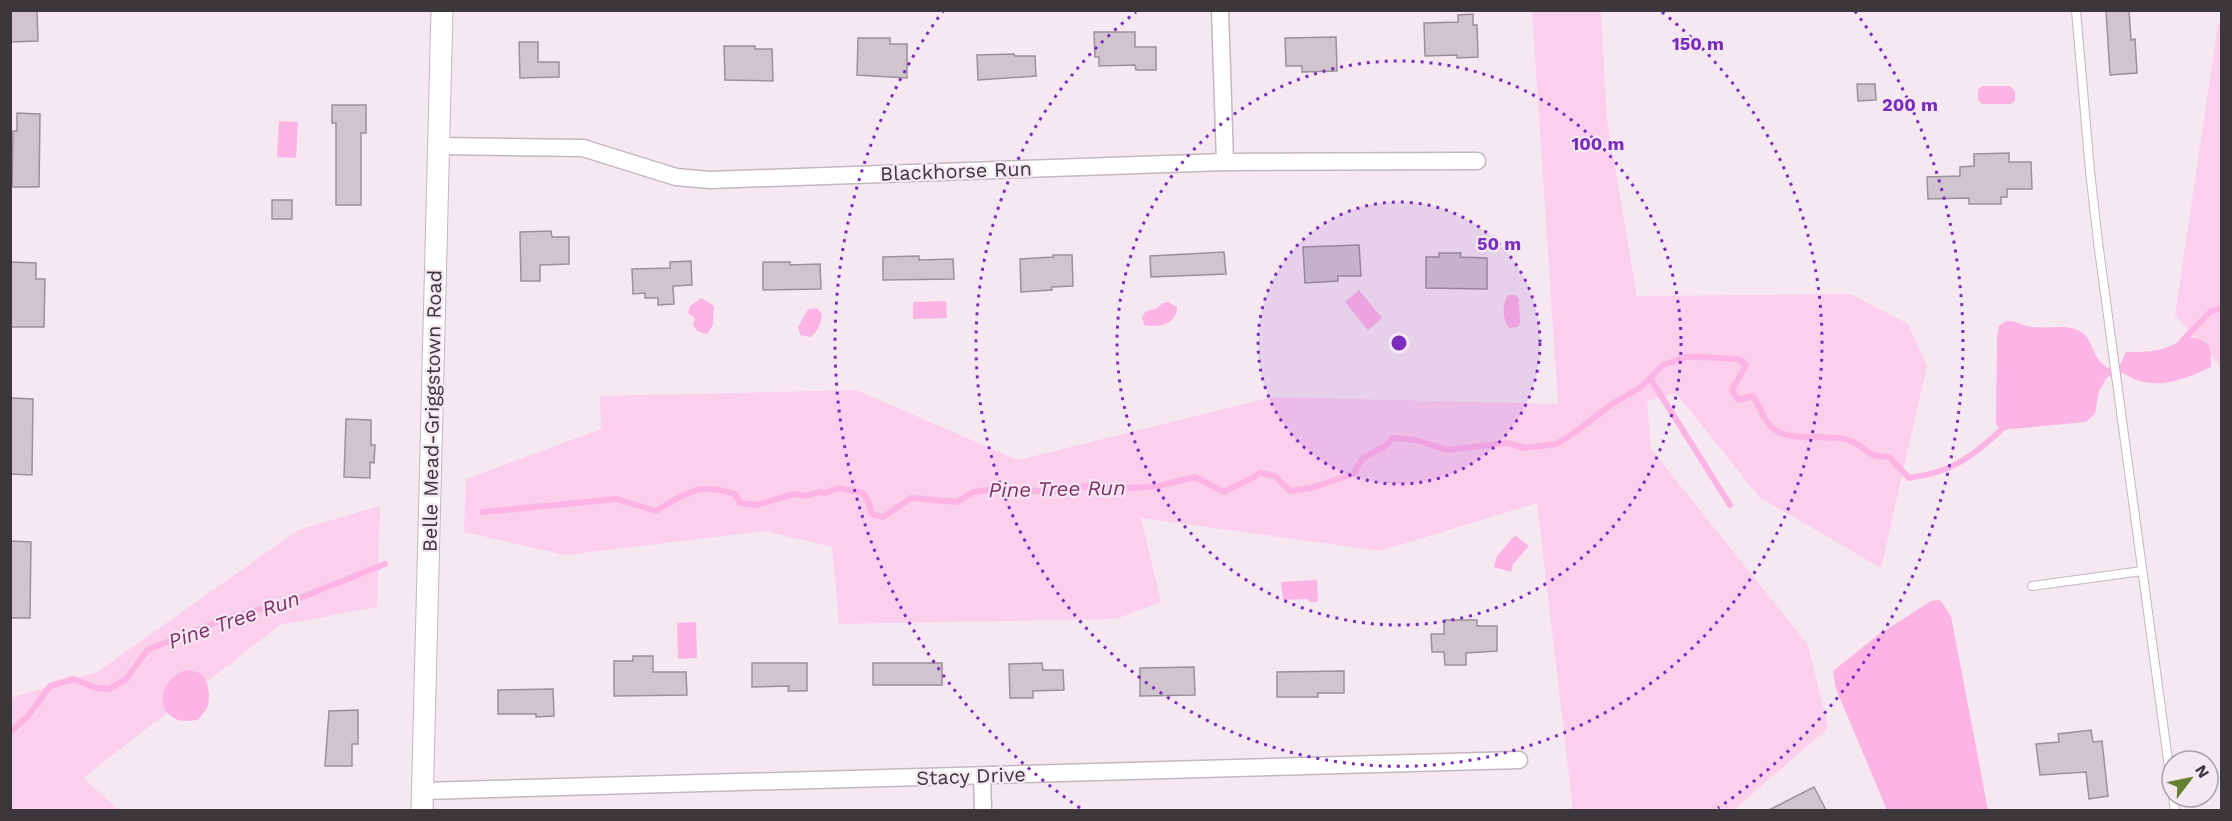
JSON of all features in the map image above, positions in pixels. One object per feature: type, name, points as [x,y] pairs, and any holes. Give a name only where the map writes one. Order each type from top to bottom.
[{"type":"street","name":"Belle Mead-Griggstown Road","points":[[423,801],[442,10]]},
{"type":"street","points":[[1220,10],[1225,162]]},
{"type":"street","name":"Blackhorse Run","points":[[439,146],[583,148],[676,177],[710,180],[1225,162],[1477,161]]},
{"type":"street","name":"Stacy Drive","points":[[423,801],[982,776],[1519,760]]},
{"type":"street","points":[[982,776],[983,810]]},
{"type":"lane","points":[[2076,10],[2090,171],[2112,358],[2166,749]]},
{"type":"lane","points":[[2032,586],[2142,571]]},
{"type":"shaded area","points":[[1532,11],[1601,11],[1607,120],[1637,296],[1851,294],[1908,324],[1927,366],[1881,568],[1759,497],[1676,393],[1647,401],[1651,449],[1808,645],[1828,728],[1734,810],[1573,810],[1537,503],[1380,551],[1141,518],[1161,602],[1116,619],[839,624],[832,547],[765,531],[566,555],[464,532],[466,479],[601,429],[600,396],[856,390],[1018,460],[1272,397],[1558,404]]},
{"type":"shaded area","points":[[2221,23],[2221,367],[2175,315],[2218,24]]},
{"type":"shaded area","points":[[1982,86],[2010,86],[2015,91],[2015,100],[2011,104],[1982,104],[1978,100],[1978,90]]},
{"type":"shaded area","points":[[279,121],[298,122],[296,158],[277,157]]},
{"type":"shaded area","points":[[1359,290],[1382,318],[1368,330],[1345,302]]},
{"type":"shaded area","points":[[1508,295],[1515,295],[1519,299],[1520,323],[1518,327],[1509,328],[1505,321],[1504,307]]},
{"type":"shaded area","points":[[702,298],[714,306],[713,325],[707,334],[694,328],[695,318],[688,313],[690,306]]},
{"type":"shaded area","points":[[946,301],[947,318],[913,319],[913,302]]},
{"type":"shaded area","points":[[1168,302],[1177,307],[1174,318],[1166,324],[1144,325],[1142,317],[1146,311],[1156,309]]},
{"type":"shaded area","points":[[817,308],[822,314],[817,330],[810,337],[800,335],[798,327],[808,309]]},
{"type":"shaded area","points":[[2006,321],[2033,327],[2067,327],[2079,331],[2087,338],[2099,360],[2108,368],[2121,363],[2126,352],[2158,350],[2172,345],[2185,336],[2193,337],[2204,341],[2209,347],[2211,367],[2168,382],[2145,382],[2124,373],[2107,377],[2099,391],[2095,414],[2086,422],[2001,430],[1996,424],[1997,336],[1999,326]]},
{"type":"shaded area","points":[[380,506],[377,607],[280,625],[83,778],[119,810],[11,810],[11,698],[97,672],[298,530]]},
{"type":"shaded area","points":[[1515,535],[1529,546],[1513,564],[1511,572],[1494,567],[1497,556]]},
{"type":"shaded area","points":[[1317,580],[1318,602],[1309,602],[1308,599],[1283,600],[1281,582]]},
{"type":"shaded area","points":[[1940,600],[1951,616],[1988,810],[1887,810],[1836,689],[1833,671],[1878,635],[1931,601]]},
{"type":"shaded area","points":[[696,622],[697,658],[678,659],[677,623]]},
{"type":"shaded area","points":[[186,670],[201,674],[207,685],[208,704],[198,720],[176,719],[167,712],[163,705],[162,698],[167,684],[172,678]]},
{"type":"building","points":[[13,10],[37,10],[38,41],[11,42],[11,13]]},
{"type":"building","points":[[2106,10],[2129,10],[2131,40],[2135,39],[2137,73],[2110,75]]},
{"type":"building","points":[[1473,14],[1473,25],[1477,25],[1478,57],[1425,56],[1424,23],[1458,22],[1458,15]]},
{"type":"building","points":[[1094,32],[1135,32],[1135,47],[1156,47],[1156,70],[1136,70],[1135,65],[1099,66],[1099,57],[1095,57]]},
{"type":"building","points":[[1336,37],[1337,71],[1302,72],[1302,66],[1286,66],[1285,38]]},
{"type":"building","points":[[858,38],[890,38],[890,44],[907,44],[907,78],[857,75]]},
{"type":"building","points":[[519,42],[538,42],[538,62],[559,62],[559,77],[520,78]]},
{"type":"building","points":[[724,46],[755,46],[755,49],[772,49],[773,81],[725,80]]},
{"type":"building","points":[[1014,54],[1015,56],[1035,56],[1036,76],[978,80],[977,55]]},
{"type":"building","points":[[1857,84],[1875,84],[1876,100],[1858,101]]},
{"type":"building","points":[[332,105],[366,105],[366,133],[361,133],[361,205],[336,205],[336,123],[332,123]]},
{"type":"building","points":[[17,113],[40,114],[39,187],[12,187],[13,131],[17,131]]},
{"type":"building","points":[[2009,153],[2009,162],[2031,162],[2032,189],[2007,189],[2007,197],[2001,197],[2001,204],[1969,204],[1969,198],[1928,199],[1927,177],[1960,176],[1960,167],[1974,166],[1974,154]]},
{"type":"building","points":[[272,200],[292,200],[292,219],[272,219]]},
{"type":"building","points":[[551,231],[552,237],[569,237],[569,264],[540,265],[540,281],[521,281],[520,232]]},
{"type":"building","points":[[1359,245],[1361,276],[1338,276],[1338,281],[1305,283],[1303,247]]},
{"type":"building","points":[[1224,252],[1226,274],[1151,277],[1150,256]]},
{"type":"building","points":[[1439,253],[1461,253],[1460,257],[1487,258],[1487,289],[1426,288],[1426,257],[1439,257]]},
{"type":"building","points":[[1053,255],[1072,255],[1073,286],[1021,292],[1020,259],[1053,257]]},
{"type":"building","points":[[919,256],[919,260],[953,259],[954,279],[883,280],[883,257]]},
{"type":"building","points":[[691,261],[692,285],[673,286],[674,304],[658,305],[658,298],[645,298],[645,293],[633,294],[632,269],[670,268],[670,262]]},
{"type":"building","points":[[10,262],[36,263],[36,279],[45,279],[44,327],[10,327]]},
{"type":"building","points":[[763,262],[790,262],[790,265],[820,264],[821,289],[763,290]]},
{"type":"building","points":[[11,398],[33,399],[32,475],[10,474]]},
{"type":"building","points":[[346,419],[371,420],[371,445],[375,445],[374,463],[370,462],[370,478],[344,477]]},
{"type":"building","points":[[10,541],[31,542],[30,618],[10,618]]},
{"type":"building","points":[[1444,620],[1477,620],[1477,626],[1497,626],[1497,651],[1466,653],[1466,665],[1445,665],[1444,652],[1432,652],[1431,634],[1444,634]]},
{"type":"building","points":[[633,656],[653,656],[653,672],[686,672],[687,695],[614,696],[614,661],[633,661]]},
{"type":"building","points":[[752,663],[807,663],[807,691],[788,691],[789,686],[752,687]]},
{"type":"building","points":[[873,663],[942,663],[942,685],[873,685]]},
{"type":"building","points":[[1042,663],[1043,670],[1063,670],[1064,690],[1033,691],[1033,698],[1010,698],[1009,664]]},
{"type":"building","points":[[1194,667],[1195,695],[1140,696],[1140,668]]},
{"type":"building","points":[[1344,671],[1344,693],[1318,693],[1318,697],[1277,697],[1277,672]]},
{"type":"building","points":[[553,689],[554,716],[498,714],[498,690]]},
{"type":"building","points":[[358,710],[358,744],[352,744],[352,766],[325,766],[329,711]]},
{"type":"building","points":[[2091,730],[2093,742],[2102,741],[2108,796],[2089,799],[2086,772],[2040,775],[2036,744],[2059,742],[2058,734]]},
{"type":"building","points":[[1814,787],[1826,810],[1769,810]]},
{"type":"waterway","points":[[2182,341],[2211,311],[2222,308]]},
{"type":"waterway","name":"Pine Tree Run","points":[[483,512],[617,499],[656,511],[685,494],[702,489],[735,494],[740,503],[756,505],[794,494],[806,496],[839,488],[863,493],[872,514],[883,517],[911,498],[957,502],[973,492],[1004,488],[1047,492],[1087,486],[1133,488],[1158,486],[1195,477],[1224,492],[1260,473],[1275,476],[1290,491],[1311,488],[1353,474],[1363,458],[1384,447],[1393,438],[1416,440],[1447,450],[1507,443],[1525,448],[1556,444],[1612,404],[1641,387],[1663,365],[1686,357],[1738,359],[1746,365],[1732,390],[1738,400],[1753,396],[1765,419],[1775,430],[1788,435],[1848,440],[1873,455],[1889,457],[1909,478],[1934,473],[1956,464],[1983,446],[2006,425]]},
{"type":"waterway","points":[[1650,378],[1730,505]]},
{"type":"waterway","name":"Pine Tree Run","points":[[10,732],[28,716],[50,686],[74,679],[96,688],[109,689],[126,679],[147,650],[227,618],[295,600],[385,564]]}]
